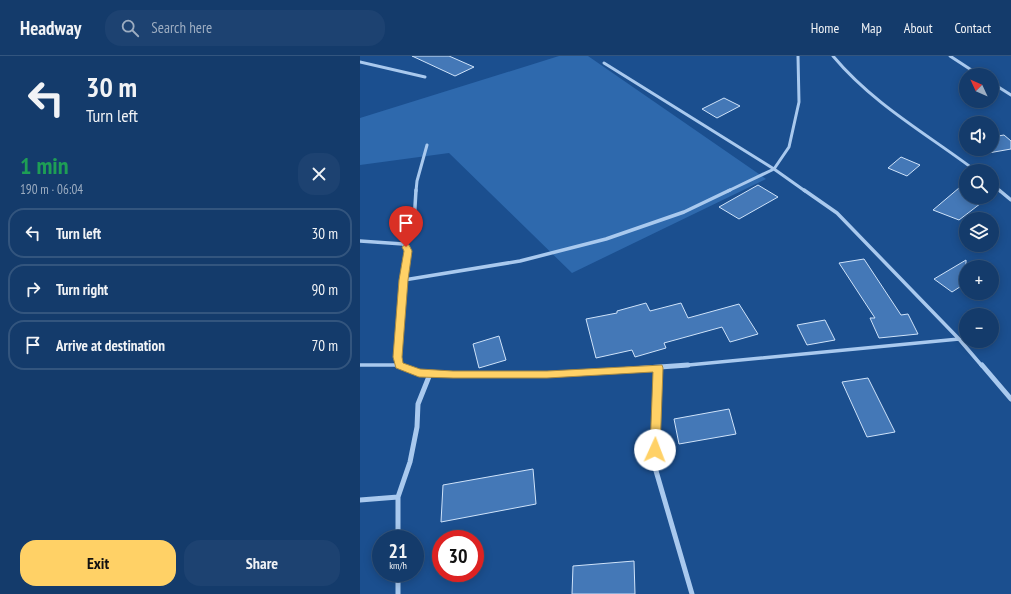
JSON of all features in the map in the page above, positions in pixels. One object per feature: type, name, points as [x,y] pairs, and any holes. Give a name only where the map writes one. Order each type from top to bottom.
[{"type":"street","points":[[404,280],[520,261],[606,239],[684,212],[774,169],[789,147],[798,102],[798,56]]},
{"type":"street","points":[[833,56],[864,89],[967,164]]},
{"type":"street","points":[[950,56],[968,68]]},
{"type":"street","points":[[360,62],[425,77]]},
{"type":"street","points":[[604,63],[774,169],[837,212],[959,339]]},
{"type":"street","points":[[999,87],[1011,95]]},
{"type":"street","points":[[403,244],[414,223],[417,181],[427,144]]},
{"type":"street","points":[[999,190],[1011,200]]},
{"type":"street","points":[[360,241],[403,244]]},
{"type":"street","points":[[399,365],[398,357],[404,280],[408,251],[403,244]]},
{"type":"street","points":[[360,365],[399,365],[419,373],[430,374],[547,375],[658,368],[959,339]]},
{"type":"street","points":[[967,348],[1011,399]]},
{"type":"street","points":[[658,368],[654,464],[692,594]]},
{"type":"street","points":[[398,530],[398,497],[410,462],[417,427],[418,404],[430,374]]},
{"type":"street","points":[[360,500],[398,497]]},
{"type":"street","points":[[398,582],[398,594]]},
{"type":"shaded area","points":[[559,56],[588,56],[766,179],[572,273],[449,153],[360,165],[360,118]]},
{"type":"building","points":[[412,56],[449,56],[474,67],[455,76]]},
{"type":"building","points":[[724,98],[740,106],[717,118],[702,109]]},
{"type":"building","points":[[1004,135],[1011,141],[1011,149],[999,151],[999,136]]},
{"type":"building","points":[[901,157],[920,165],[907,176],[888,168]]},
{"type":"building","points":[[758,185],[778,197],[739,219],[719,207]]},
{"type":"building","points":[[959,188],[959,204],[980,204],[969,212],[959,212],[959,220],[933,210]]},
{"type":"building","points":[[864,259],[901,315],[908,314],[918,334],[879,338],[870,318],[875,318],[839,263]]},
{"type":"building","points":[[959,264],[959,288],[952,292],[934,279]]},
{"type":"building","points":[[646,303],[650,311],[681,303],[688,318],[739,304],[758,334],[730,342],[722,327],[664,343],[666,348],[635,357],[632,350],[596,358],[586,319],[617,313],[617,311]]},
{"type":"building","points":[[825,320],[835,340],[807,345],[797,325]]},
{"type":"building","points":[[499,336],[506,360],[479,368],[473,344]]},
{"type":"building","points":[[868,378],[895,432],[867,437],[842,382]]},
{"type":"building","points":[[729,409],[736,434],[679,444],[674,419]]},
{"type":"building","points":[[533,469],[536,504],[441,522],[443,485]]},
{"type":"building","points":[[634,561],[635,594],[572,594],[573,566]]},
{"type":"route","points":[[406,247],[408,251],[404,280],[398,357],[399,365],[419,373],[430,374],[547,375],[658,368],[655,450]]}]
